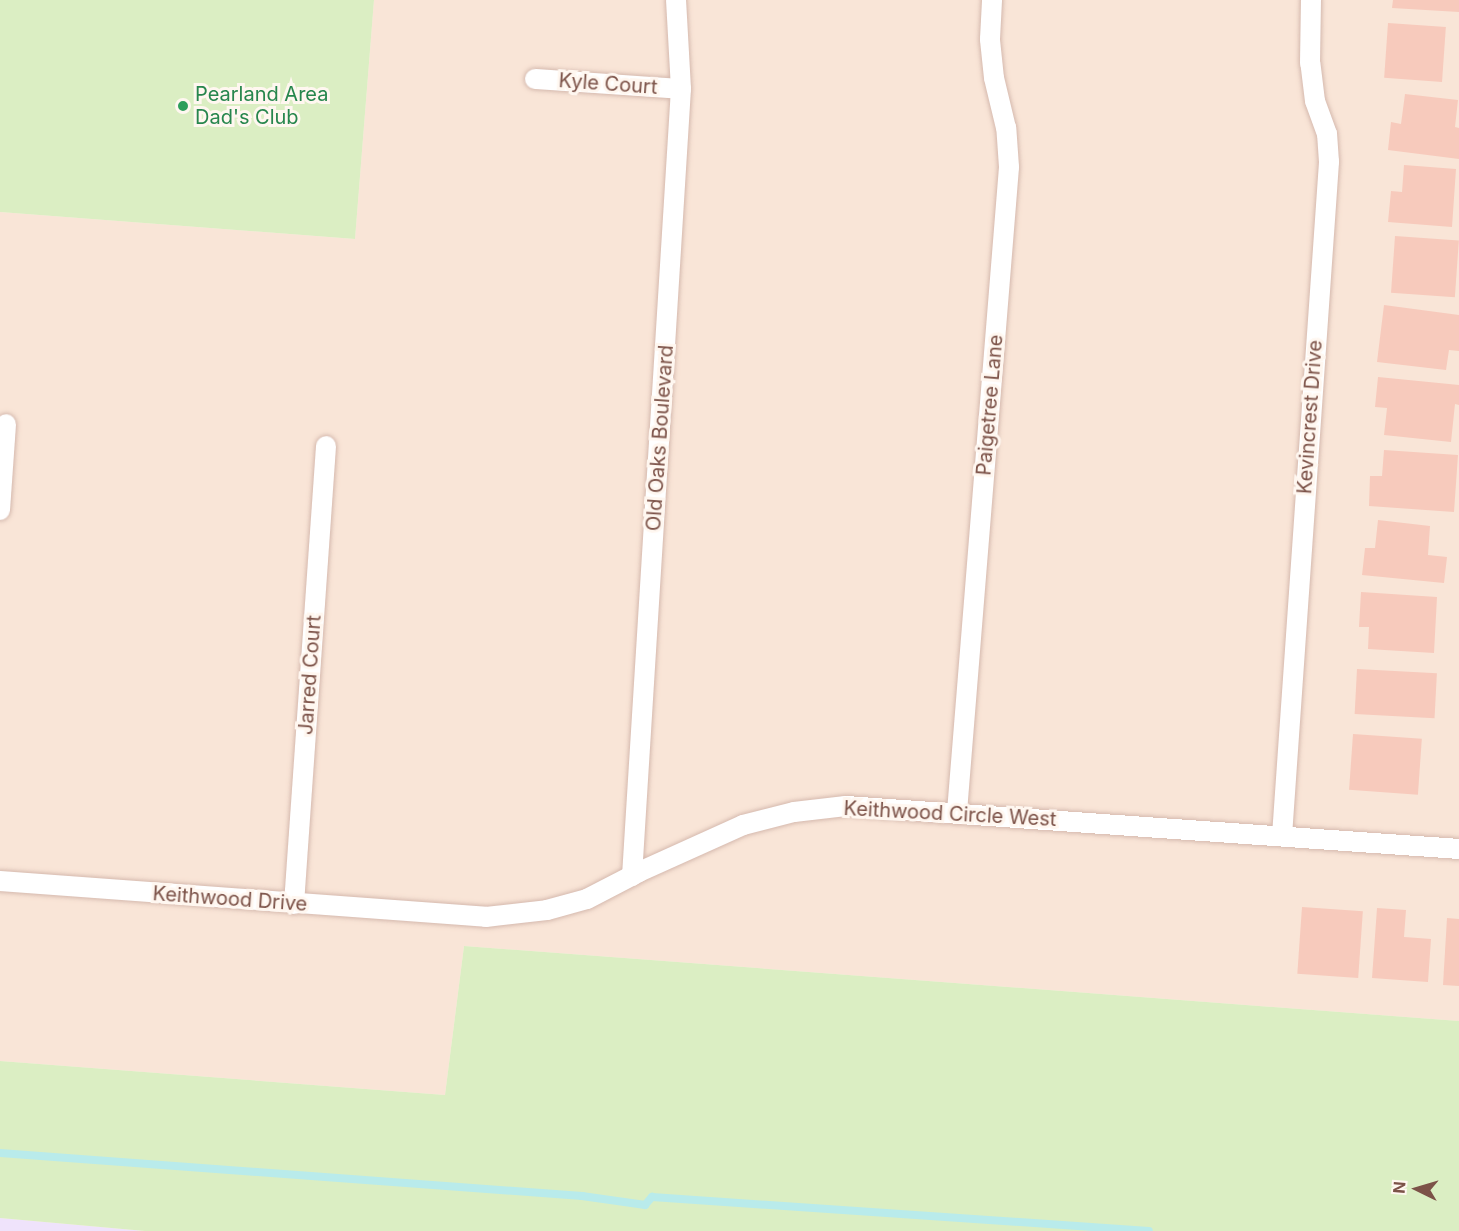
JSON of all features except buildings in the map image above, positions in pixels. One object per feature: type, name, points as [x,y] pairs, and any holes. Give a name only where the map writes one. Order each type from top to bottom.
[{"type":"street","name":"Old Oaks Boulevard","points":[[632,876],[681,89],[676,0]]},
{"type":"street","name":"Paigetree Lane","points":[[957,812],[1009,166],[990,39],[992,0]]},
{"type":"street","name":"Kevincrest Drive","points":[[1282,836],[1329,162],[1327,134],[1315,101],[1310,63],[1311,0]]},
{"type":"street","name":"Kyle Court","points":[[535,79],[681,89]]},
{"type":"street","points":[[0,510],[6,424]]},
{"type":"street","name":"Jarred Court","points":[[294,904],[326,446]]},
{"type":"street","name":"Keithwood Circle West","points":[[461,917],[547,910],[587,899],[743,825],[794,812],[846,806],[1459,849]]},
{"type":"street","name":"Keithwood Drive","points":[[0,882],[461,917]]},
{"type":"shaded area","points":[[374,0],[1459,0],[1459,1021],[464,946],[445,1095],[0,1061],[0,212],[355,239]]},
{"type":"shaded area","points":[[0,1218],[145,1231],[0,1231]]},
{"type":"green space","name":"Pearland Area Dad's Club","points":[[0,0],[374,0],[355,239],[0,212]]},
{"type":"green space","points":[[464,946],[1459,1021],[1459,1231],[145,1231],[0,1218],[0,1061],[445,1095]]},
{"type":"waterway","points":[[0,1153],[582,1196],[645,1205],[652,1197],[1149,1231]]},
{"type":"place","name":"Pearland Area Dad's Club","points":[[183,106]]}]
